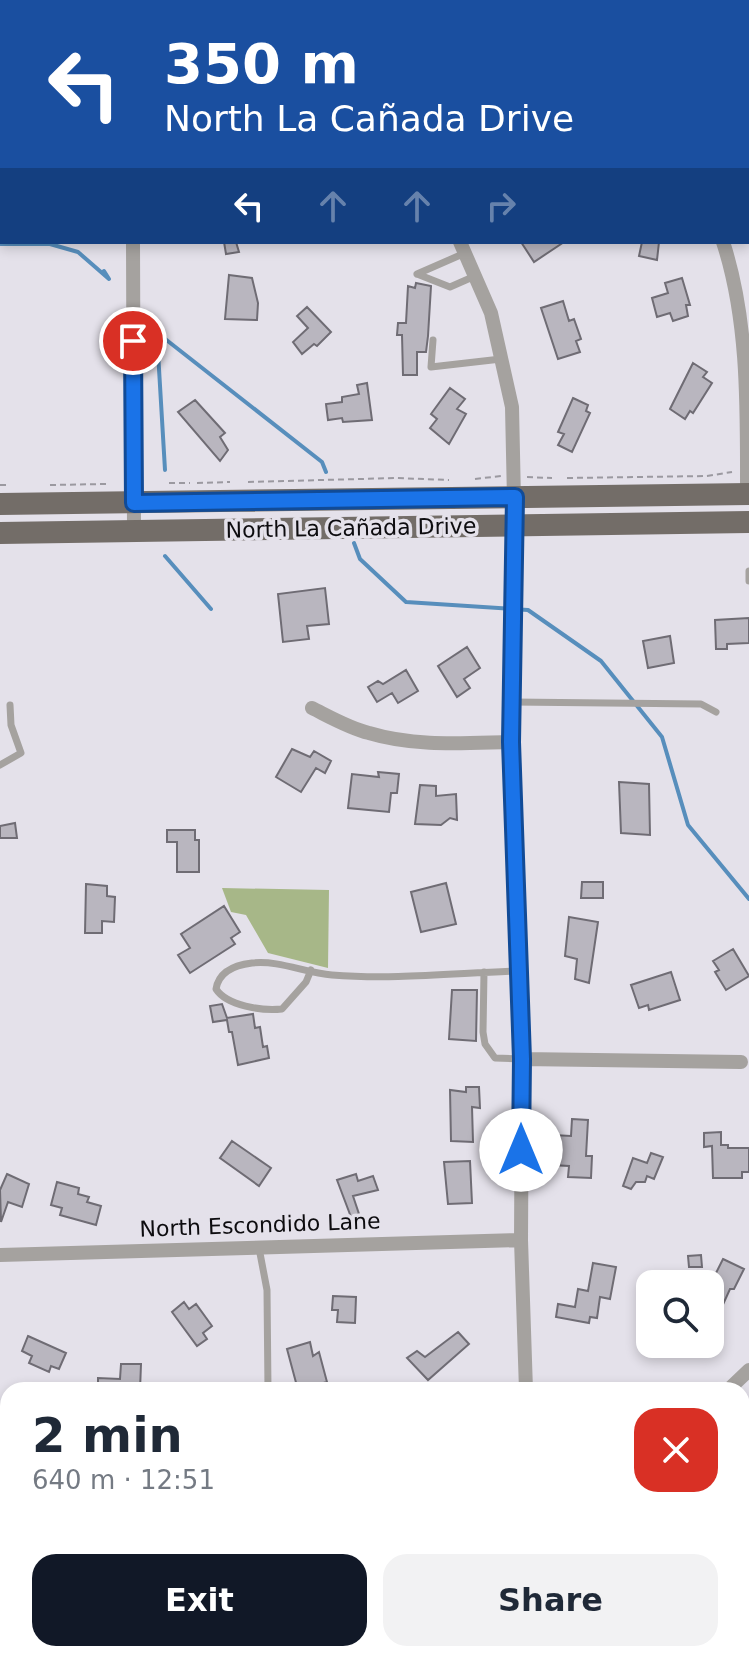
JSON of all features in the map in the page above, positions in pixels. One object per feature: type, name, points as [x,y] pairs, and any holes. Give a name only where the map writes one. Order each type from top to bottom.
[{"type":"main road","name":"North La Cañada Drive","points":[[6,495],[514,486],[747,486]]},
{"type":"main road","name":"North La Cañada Drive","points":[[0,533],[749,522]]},
{"type":"street","points":[[133,244],[134,530]]},
{"type":"street","points":[[723,244],[743,337],[747,486]]},
{"type":"street","points":[[463,247],[491,313],[512,407],[515,526],[511,742],[522,1059],[521,1240],[526,1382]]},
{"type":"street","points":[[312,708],[365,733],[395,740],[511,742]]},
{"type":"street","points":[[522,1059],[741,1062]]},
{"type":"street","name":"North Escondido Lane","points":[[0,1255],[521,1240]]},
{"type":"lane","points":[[463,247],[417,274],[450,287],[475,276]]},
{"type":"lane","points":[[433,340],[431,367],[501,359]]},
{"type":"lane","points":[[749,571],[749,581]]},
{"type":"lane","points":[[513,702],[701,704],[716,712]]},
{"type":"lane","points":[[0,765],[21,753],[11,725],[10,705]]},
{"type":"lane","points":[[311,970],[306,982],[282,1009],[235,1002],[221,997],[216,989],[217,978],[225,971],[244,964],[267,963],[311,970],[330,975],[519,971]]},
{"type":"lane","points":[[484,972],[485,1044],[495,1058],[522,1059]]},
{"type":"lane","points":[[259,1248],[267,1290],[268,1382]]},
{"type":"path","points":[[466,480],[514,486],[553,478],[707,476],[747,486]]},
{"type":"path","points":[[160,484],[317,479],[358,481],[367,478],[457,480]]},
{"type":"path","points":[[44,485],[118,484],[134,492]]},
{"type":"path","points":[[0,485],[6,495]]},
{"type":"green space","points":[[222,888],[329,890],[328,968],[268,953],[246,915],[231,912]]},
{"type":"building","points":[[224,244],[237,244],[239,252],[226,254]]},
{"type":"building","points":[[522,244],[561,244],[534,262]]},
{"type":"building","points":[[642,244],[659,244],[657,260],[639,256]]},
{"type":"building","points":[[229,275],[252,278],[258,303],[257,320],[225,319]]},
{"type":"building","points":[[682,278],[690,305],[686,305],[688,316],[673,321],[670,313],[657,317],[652,298],[668,293],[665,283]]},
{"type":"building","points":[[416,283],[431,286],[426,352],[417,352],[417,375],[403,375],[402,335],[397,335],[398,323],[406,323],[408,286],[415,288]]},
{"type":"building","points":[[563,301],[569,321],[574,319],[581,339],[576,341],[580,352],[558,359],[541,308]]},
{"type":"building","points":[[307,307],[331,332],[317,346],[314,344],[302,354],[293,342],[308,328],[297,316]]},
{"type":"building","points":[[693,363],[707,372],[703,377],[712,383],[693,413],[690,411],[685,419],[670,409]]},
{"type":"building","points":[[367,383],[372,420],[328,420],[326,404],[342,402],[342,397],[359,394],[357,385]]},
{"type":"building","points":[[450,388],[465,399],[457,409],[466,414],[449,444],[430,428],[437,419],[431,414]]},
{"type":"building","points":[[573,398],[588,405],[586,411],[590,413],[572,452],[558,445],[564,434],[558,432]]},
{"type":"building","points":[[195,400],[225,433],[220,437],[228,450],[220,461],[178,412]]},
{"type":"building","points":[[325,588],[329,624],[307,626],[309,639],[283,642],[278,594]]},
{"type":"building","points":[[749,618],[749,643],[727,644],[727,649],[716,649],[715,620]]},
{"type":"building","points":[[670,636],[674,663],[648,668],[643,641]]},
{"type":"building","points":[[467,647],[480,668],[464,679],[470,688],[457,697],[438,666]]},
{"type":"building","points":[[406,670],[418,691],[398,703],[392,693],[377,702],[368,687],[378,681],[383,684]]},
{"type":"building","points":[[292,749],[310,757],[314,751],[331,761],[325,773],[316,768],[301,792],[276,777]]},
{"type":"building","points":[[378,772],[399,774],[397,793],[391,793],[389,812],[348,808],[352,774],[379,777]]},
{"type":"building","points":[[619,782],[649,784],[650,835],[621,833]]},
{"type":"building","points":[[420,785],[436,786],[436,796],[456,794],[457,820],[450,818],[441,825],[415,824]]},
{"type":"building","points":[[15,823],[17,838],[0,838],[0,826]]},
{"type":"building","points":[[167,830],[195,830],[195,840],[199,840],[199,872],[177,872],[177,842],[167,842]]},
{"type":"building","points":[[582,882],[603,882],[603,898],[581,898]]},
{"type":"building","points":[[446,883],[456,924],[421,932],[411,892]]},
{"type":"building","points":[[86,884],[107,886],[107,896],[115,897],[114,922],[102,921],[102,933],[85,933]]},
{"type":"building","points":[[224,906],[240,932],[231,938],[235,944],[190,973],[178,955],[190,948],[181,934]]},
{"type":"building","points":[[569,917],[598,922],[589,983],[575,979],[577,959],[565,956]]},
{"type":"building","points":[[733,949],[749,976],[726,990],[715,972],[719,970],[713,961]]},
{"type":"building","points":[[671,972],[680,1000],[649,1010],[648,1005],[639,1008],[631,985]]},
{"type":"building","points":[[452,990],[477,990],[476,1041],[449,1039]]},
{"type":"building","points":[[222,1004],[227,1018],[253,1014],[255,1028],[260,1027],[263,1047],[267,1046],[269,1058],[238,1065],[227,1020],[213,1022],[210,1006]]},
{"type":"building","points":[[466,1087],[479,1087],[480,1108],[472,1107],[473,1142],[451,1141],[450,1090],[466,1092]]},
{"type":"building","points":[[572,1119],[588,1120],[586,1156],[592,1156],[591,1178],[568,1177],[569,1166],[551,1165],[553,1135],[571,1136]]},
{"type":"building","points":[[721,1132],[721,1145],[749,1148],[749,1172],[742,1172],[742,1178],[713,1178],[712,1146],[704,1147],[704,1133]]},
{"type":"building","points":[[232,1141],[271,1168],[259,1186],[220,1158]]},
{"type":"building","points":[[651,1153],[663,1157],[654,1179],[647,1176],[645,1182],[636,1182],[631,1189],[623,1186],[633,1158],[647,1163]]},
{"type":"building","points":[[470,1161],[472,1203],[448,1204],[444,1162]]},
{"type":"building","points":[[7,1174],[29,1184],[22,1207],[8,1202],[1,1222],[0,1190]]},
{"type":"building","points":[[356,1174],[358,1181],[373,1176],[378,1190],[353,1196],[359,1214],[351,1217],[337,1180]]},
{"type":"building","points":[[57,1182],[79,1188],[78,1194],[89,1197],[87,1202],[101,1206],[96,1225],[60,1215],[62,1208],[51,1205]]},
{"type":"building","points":[[701,1255],[702,1267],[689,1267],[688,1256]]},
{"type":"building","points":[[723,1259],[744,1269],[724,1302],[724,1270],[718,1270]]},
{"type":"building","points":[[593,1263],[616,1267],[610,1299],[600,1297],[597,1318],[590,1317],[589,1323],[556,1317],[558,1304],[575,1307],[578,1289],[588,1291]]},
{"type":"building","points":[[333,1296],[356,1297],[355,1323],[337,1322],[338,1310],[332,1310]]},
{"type":"building","points":[[184,1302],[189,1309],[196,1304],[212,1326],[203,1333],[207,1339],[197,1346],[172,1312]]},
{"type":"building","points":[[458,1332],[469,1344],[428,1380],[407,1358],[417,1351],[425,1357]]},
{"type":"building","points":[[28,1336],[66,1353],[59,1369],[51,1366],[49,1372],[29,1363],[32,1356],[22,1351]]},
{"type":"building","points":[[310,1342],[313,1356],[319,1352],[327,1382],[296,1382],[287,1349]]},
{"type":"building","points":[[121,1364],[141,1364],[140,1382],[98,1382],[98,1378],[120,1379]]},
{"type":"waterway","points":[[0,244],[50,244],[78,252],[109,279],[104,271]]},
{"type":"waterway","points":[[154,326],[165,470]]},
{"type":"waterway","points":[[155,331],[322,462],[326,472]]},
{"type":"waterway","points":[[354,543],[360,559],[406,602],[528,610],[601,661],[662,737],[688,825],[749,899]]},
{"type":"waterway","points":[[165,556],[211,609]]},
{"type":"route","points":[[133,341],[134,503],[515,497],[511,742],[522,1059],[521,1150]]}]
